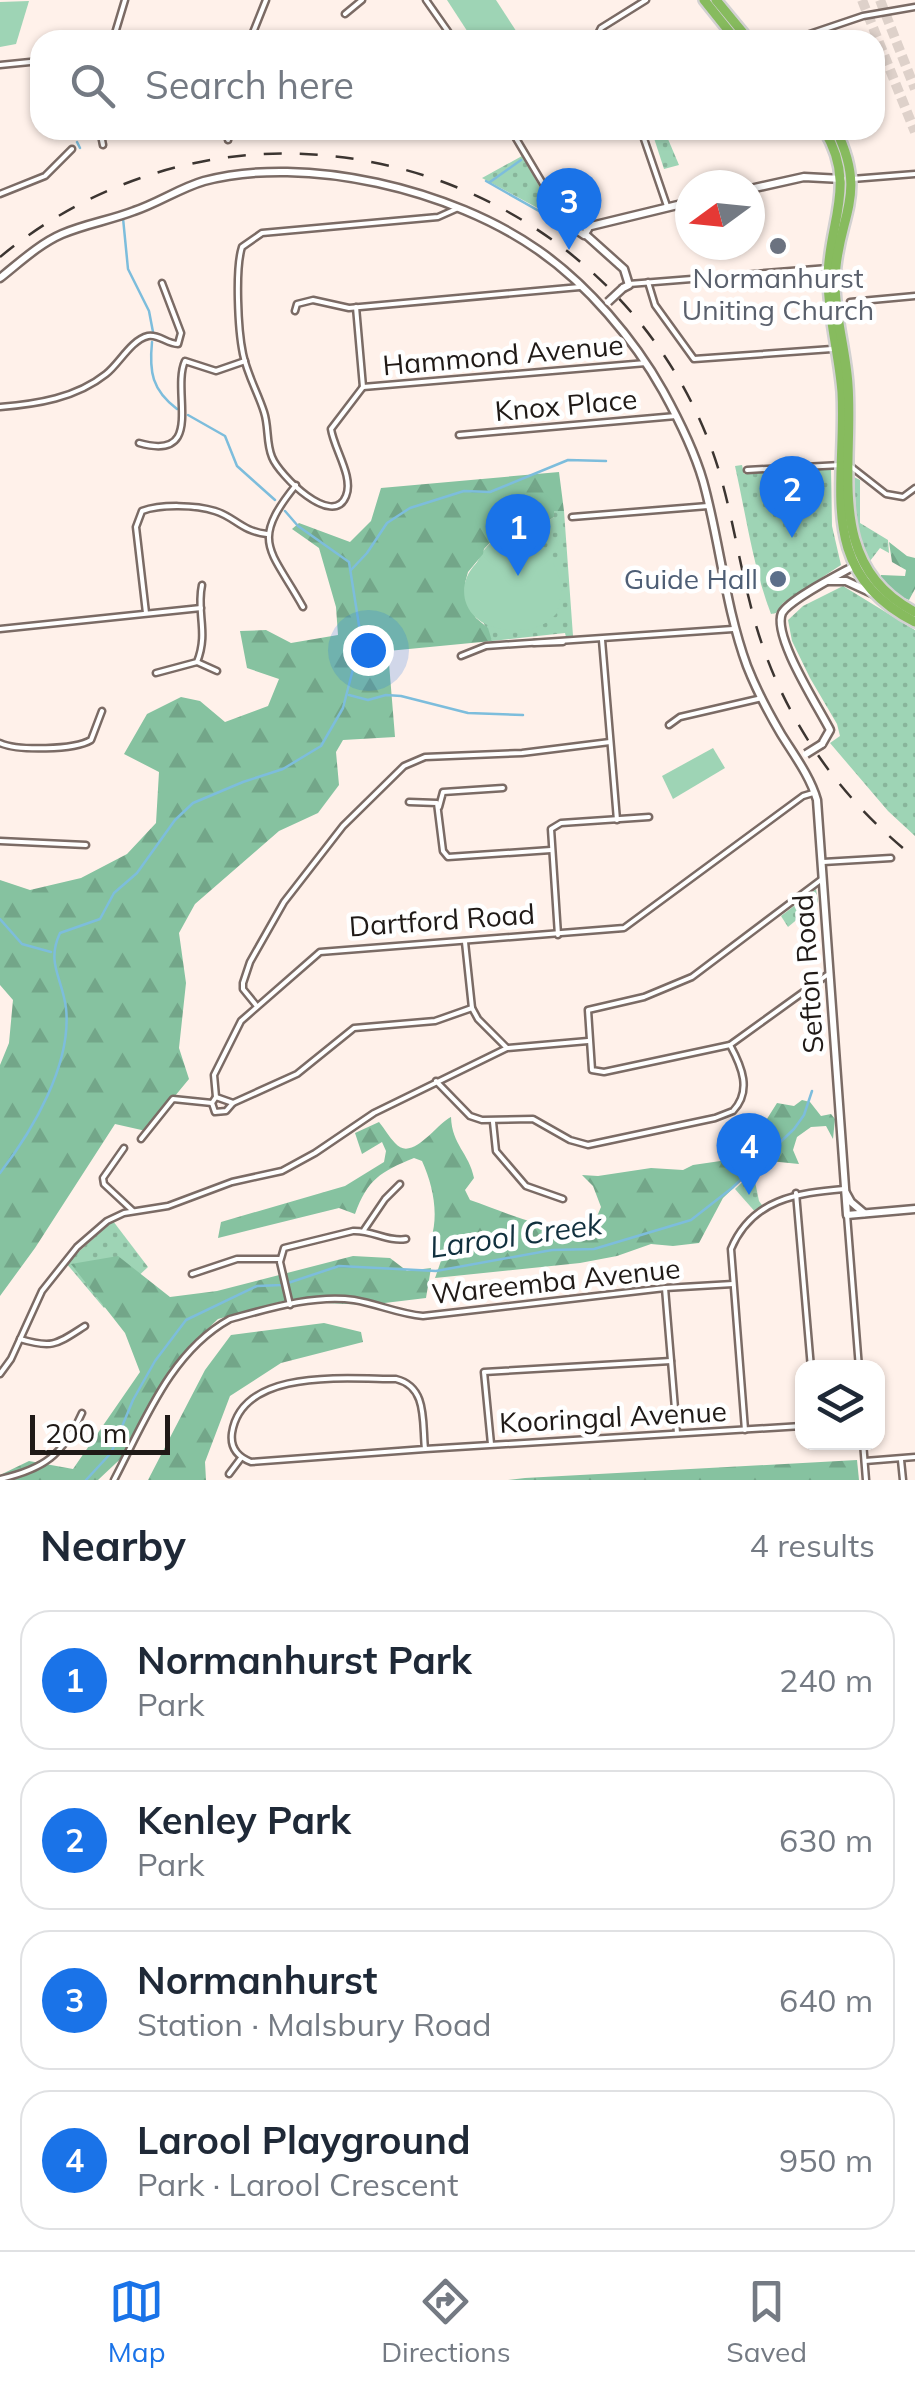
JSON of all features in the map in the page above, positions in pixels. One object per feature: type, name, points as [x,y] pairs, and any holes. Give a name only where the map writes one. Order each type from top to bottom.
[{"type":"highway","points":[[704,0],[728,30]]},
{"type":"highway","points":[[716,0],[741,30]]},
{"type":"highway","points":[[829,140],[846,179],[828,268],[842,394],[845,465]]},
{"type":"highway","points":[[838,140],[850,208],[836,278],[849,399],[840,520],[874,594],[915,622]]},
{"type":"highway","points":[[858,564],[890,596],[915,612]]},
{"type":"street","points":[[116,30],[125,0]]},
{"type":"street","points":[[254,30],[266,0]]},
{"type":"street","points":[[345,14],[362,0]]},
{"type":"street","points":[[426,0],[447,30]]},
{"type":"street","points":[[600,30],[646,0]]},
{"type":"street","points":[[822,30],[863,16],[915,7]]},
{"type":"street","points":[[0,65],[30,61]]},
{"type":"street","points":[[101,140],[102,144]]},
{"type":"street","points":[[516,140],[561,214],[568,223],[584,230],[624,270],[626,286]]},
{"type":"street","points":[[645,140],[668,208]]},
{"type":"street","points":[[0,194],[45,176],[71,146],[76,156]]},
{"type":"street","name":"Sefton Road","points":[[0,278],[61,234],[134,212],[202,182],[262,174],[330,176],[403,190],[487,219],[534,247],[580,287],[646,363],[691,447],[735,629],[762,698],[815,792],[858,1360]]},
{"type":"street","points":[[765,186],[804,177],[846,179],[915,174]]},
{"type":"street","points":[[584,230],[675,206]]},
{"type":"street","points":[[356,307],[363,386],[332,429],[347,495],[340,505],[324,507],[296,485],[271,456],[265,415],[244,361],[240,253],[254,236],[438,216],[458,208]]},
{"type":"street","points":[[601,309],[626,286],[648,282],[828,268]]},
{"type":"street","points":[[648,282],[655,305],[691,356],[699,360],[837,348]]},
{"type":"street","points":[[0,407],[42,402],[70,393],[104,376],[144,338],[154,336],[178,344],[181,333],[162,283]]},
{"type":"street","points":[[295,311],[297,304],[304,301],[356,307],[580,287]]},
{"type":"street","points":[[850,302],[915,296]]},
{"type":"street","points":[[139,443],[155,448],[178,435],[185,360],[216,370],[244,361]]},
{"type":"street","name":"Hammond Avenue","points":[[363,386],[646,363]]},
{"type":"street","name":"Knox Place","points":[[459,435],[676,416]]},
{"type":"street","points":[[747,470],[845,465],[892,496],[903,497],[915,488]]},
{"type":"street","points":[[296,485],[273,517],[267,534],[269,546],[303,607]]},
{"type":"street","points":[[572,517],[708,506]]},
{"type":"street","points":[[146,613],[137,520],[142,511],[153,507],[216,511],[254,532],[267,534]]},
{"type":"street","points":[[797,760],[822,744],[830,730],[805,685],[780,624],[784,611],[858,564]]},
{"type":"street","points":[[828,581],[851,583],[874,594]]},
{"type":"street","points":[[197,662],[204,635],[202,585]]},
{"type":"street","points":[[0,629],[200,608]]},
{"type":"street","points":[[462,656],[486,646],[735,629]]},
{"type":"street","points":[[602,639],[616,820]]},
{"type":"street","points":[[156,673],[197,662],[216,671]]},
{"type":"street","points":[[669,726],[680,717],[762,698]]},
{"type":"street","points":[[0,742],[14,747],[81,745],[91,740],[102,711]]},
{"type":"street","points":[[256,1006],[243,989],[243,982],[270,923],[343,826],[404,766],[425,756],[522,753],[610,742]]},
{"type":"street","points":[[503,788],[444,792],[439,807],[443,851],[448,857],[552,850]]},
{"type":"street","name":"Dartford Road","points":[[214,1100],[214,1075],[241,1021],[320,952],[628,927],[804,796],[815,792]]},
{"type":"street","points":[[410,802],[434,800],[439,807]]},
{"type":"street","points":[[558,934],[550,836],[556,825],[648,817]]},
{"type":"street","points":[[0,841],[86,845]]},
{"type":"street","points":[[822,862],[891,858]]},
{"type":"street","points":[[824,878],[692,977],[644,997],[588,1010],[592,1070],[599,1073],[730,1046],[831,972]]},
{"type":"street","points":[[465,940],[472,1008],[478,1020],[507,1048]]},
{"type":"street","points":[[214,1100],[215,1112],[220,1113],[298,1074],[354,1028],[435,1021],[472,1008]]},
{"type":"street","points":[[0,1374],[42,1291],[77,1247],[107,1220],[282,1171],[355,1124],[507,1048],[588,1041]]},
{"type":"street","points":[[436,1081],[470,1116],[493,1121],[533,1120],[570,1140],[598,1145],[725,1115],[738,1106],[743,1071],[730,1046]]},
{"type":"street","points":[[142,1139],[155,1131],[173,1099],[233,1104]]},
{"type":"street","points":[[493,1121],[496,1151],[526,1186],[563,1200]]},
{"type":"street","points":[[124,1148],[103,1178],[104,1184],[133,1212]]},
{"type":"street","points":[[364,1230],[385,1198],[400,1184]]},
{"type":"street","points":[[745,1430],[733,1284],[734,1242],[757,1214],[796,1194],[844,1189],[851,1202],[866,1214]]},
{"type":"street","points":[[796,1194],[810,1360]]},
{"type":"street","points":[[846,1215],[915,1208]]},
{"type":"street","points":[[290,1305],[280,1259],[281,1251],[288,1246],[364,1230],[406,1239]]},
{"type":"street","points":[[192,1274],[236,1259],[280,1259]]},
{"type":"street","name":"Wareemba Avenue","points":[[114,1480],[180,1361],[230,1319],[290,1305],[348,1299],[423,1316],[665,1288],[733,1284]]},
{"type":"street","points":[[665,1288],[677,1434]]},
{"type":"street","points":[[20,1338],[45,1347],[84,1326]]},
{"type":"street","points":[[492,1444],[484,1372],[671,1361]]},
{"type":"street","points":[[229,1474],[241,1458],[232,1443],[232,1431],[244,1408],[277,1386],[304,1379],[396,1378],[409,1383],[418,1393],[425,1450]]},
{"type":"street","points":[[1,1480],[46,1464],[68,1439],[82,1413]]},
{"type":"street","name":"Kooringal Avenue","points":[[241,1458],[262,1462],[795,1426]]},
{"type":"street","points":[[864,1450],[866,1480]]},
{"type":"street","points":[[865,1461],[915,1457]]},
{"type":"street","points":[[901,1458],[903,1480]]},
{"type":"green space","points":[[447,0],[496,0],[516,30],[466,30]]},
{"type":"green space","points":[[29,1],[16,44],[0,47],[0,2]]},
{"type":"green space","points":[[655,140],[668,140],[679,165],[664,169]]},
{"type":"green space","points":[[522,156],[558,219],[482,178]]},
{"type":"green space","points":[[742,465],[744,474],[831,469],[832,526],[841,565],[783,603],[776,613],[771,614],[755,559],[735,466]]},
{"type":"green space","points":[[559,472],[564,511],[554,511],[554,517],[542,525],[503,529],[468,572],[467,603],[488,628],[492,641],[388,651],[395,737],[343,740],[336,752],[339,785],[318,813],[279,831],[195,904],[179,933],[186,983],[179,1048],[189,1079],[146,1131],[115,1124],[0,1296],[0,1065],[9,1043],[13,1000],[0,985],[0,880],[30,890],[81,878],[127,854],[156,823],[159,772],[124,754],[147,714],[181,697],[200,701],[225,722],[268,706],[279,679],[247,668],[240,631],[266,630],[291,643],[338,635],[336,607],[319,548],[292,529],[299,523],[350,542],[371,521],[381,488]]},
{"type":"green space","points":[[854,477],[860,480],[860,523],[888,540],[889,553],[880,548],[870,561],[857,531]]},
{"type":"green space","points":[[554,511],[564,511],[573,636],[566,637],[565,633],[492,641],[465,583],[484,550],[500,532],[542,525],[554,517]]},
{"type":"green space","points":[[550,532],[551,543],[528,545],[527,538],[527,545],[502,546],[501,534]]},
{"type":"green space","points":[[889,542],[915,558],[915,589],[909,600],[887,591],[880,581],[881,575],[905,576],[906,570],[892,562]]},
{"type":"green space","points":[[529,548],[550,559],[559,558],[553,562],[563,586],[557,613],[543,624],[521,630],[490,626],[474,616],[466,602],[464,586],[470,571],[483,558],[503,549]]},
{"type":"green space","points":[[843,586],[915,630],[915,836],[888,811],[830,743],[840,736],[837,724],[792,641],[788,620],[803,606]]},
{"type":"green space","points":[[713,748],[725,768],[673,799],[662,776]]},
{"type":"green space","points":[[816,889],[818,902],[788,927],[781,916]]},
{"type":"green space","points":[[802,1100],[810,1102],[821,1116],[831,1114],[835,1119],[833,1139],[826,1126],[811,1127],[797,1137],[793,1150],[799,1164],[749,1159],[758,1165],[723,1198],[699,1243],[651,1244],[580,1263],[435,1278],[442,1258],[431,1239],[434,1200],[422,1161],[414,1158],[377,1178],[355,1214],[339,1208],[218,1238],[221,1222],[345,1186],[384,1162],[386,1151],[382,1142],[362,1154],[355,1133],[379,1122],[395,1143],[409,1148],[451,1117],[454,1135],[474,1178],[465,1190],[470,1200],[532,1222],[565,1227],[595,1221],[601,1207],[593,1186],[582,1175],[651,1168],[683,1170],[741,1158],[723,1143],[738,1136],[750,1137],[752,1149],[756,1149],[765,1135],[756,1127],[765,1122],[777,1103],[794,1106]]},
{"type":"green space","points":[[753,1172],[759,1201],[765,1209],[757,1214],[735,1189]]},
{"type":"green space","points":[[113,1221],[148,1267],[104,1308],[66,1263]]},
{"type":"green space","points":[[118,1256],[170,1297],[217,1291],[353,1256],[390,1258],[407,1271],[431,1268],[426,1298],[368,1305],[283,1301],[218,1319],[194,1342],[132,1448],[98,1480],[0,1480],[0,1475],[29,1461],[73,1469],[140,1372],[125,1333],[71,1264]]},
{"type":"green space","points":[[324,1323],[361,1332],[363,1342],[281,1363],[230,1396],[205,1462],[206,1480],[148,1480],[205,1370],[231,1335]]},
{"type":"green space","points":[[857,1460],[859,1480],[508,1480],[525,1478]]},
{"type":"waterway","points":[[77,142],[80,148]]},
{"type":"waterway","points":[[490,182],[521,160]]},
{"type":"waterway","points":[[486,181],[562,224]]},
{"type":"waterway","points":[[123,218],[128,269],[149,311],[153,332]]},
{"type":"waterway","points":[[152,342],[154,380],[162,395],[177,409]]},
{"type":"waterway","points":[[188,415],[225,436],[237,466],[275,500]]},
{"type":"waterway","points":[[351,570],[387,523],[410,508],[464,491],[490,492],[568,460],[606,461]]},
{"type":"waterway","points":[[0,1173],[37,1117],[63,1051],[66,1008],[54,953],[60,933],[100,919],[114,893],[137,873],[175,820],[193,803],[283,769],[321,746],[343,708],[361,638],[349,562],[298,526],[285,511]]},
{"type":"waterway","points":[[349,695],[368,700],[401,696],[468,713],[523,715]]},
{"type":"waterway","points":[[0,919],[22,944],[51,952]]},
{"type":"waterway","name":"Larool Creek","points":[[86,1480],[111,1453],[133,1400],[155,1361],[186,1320],[257,1286],[282,1285],[339,1266],[436,1271],[552,1250],[594,1249],[691,1220],[732,1188],[794,1129],[804,1115],[812,1091]]},
{"type":"tunnel","points":[[862,0],[874,30]]},
{"type":"tunnel","points":[[880,0],[915,89]]},
{"type":"tunnel","points":[[885,57],[915,132]]},
{"type":"railway","points":[[0,257],[74,207],[155,173],[198,162],[286,153],[393,167],[452,186],[508,212],[560,246],[607,286],[648,333],[682,385],[716,461],[761,641],[791,712],[858,805],[915,858]]},
{"type":"place","name":"Normanhurst Uniting Church","points":[[778,246]]},
{"type":"place","name":"Normanhurst","points":[[569,250]]},
{"type":"place","name":"Kenley Park","points":[[792,538]]},
{"type":"place","name":"Normanhurst Park","points":[[518,576]]},
{"type":"place","name":"Guide Hall","points":[[778,579]]},
{"type":"place","name":"Larool Playground","points":[[749,1195]]}]
